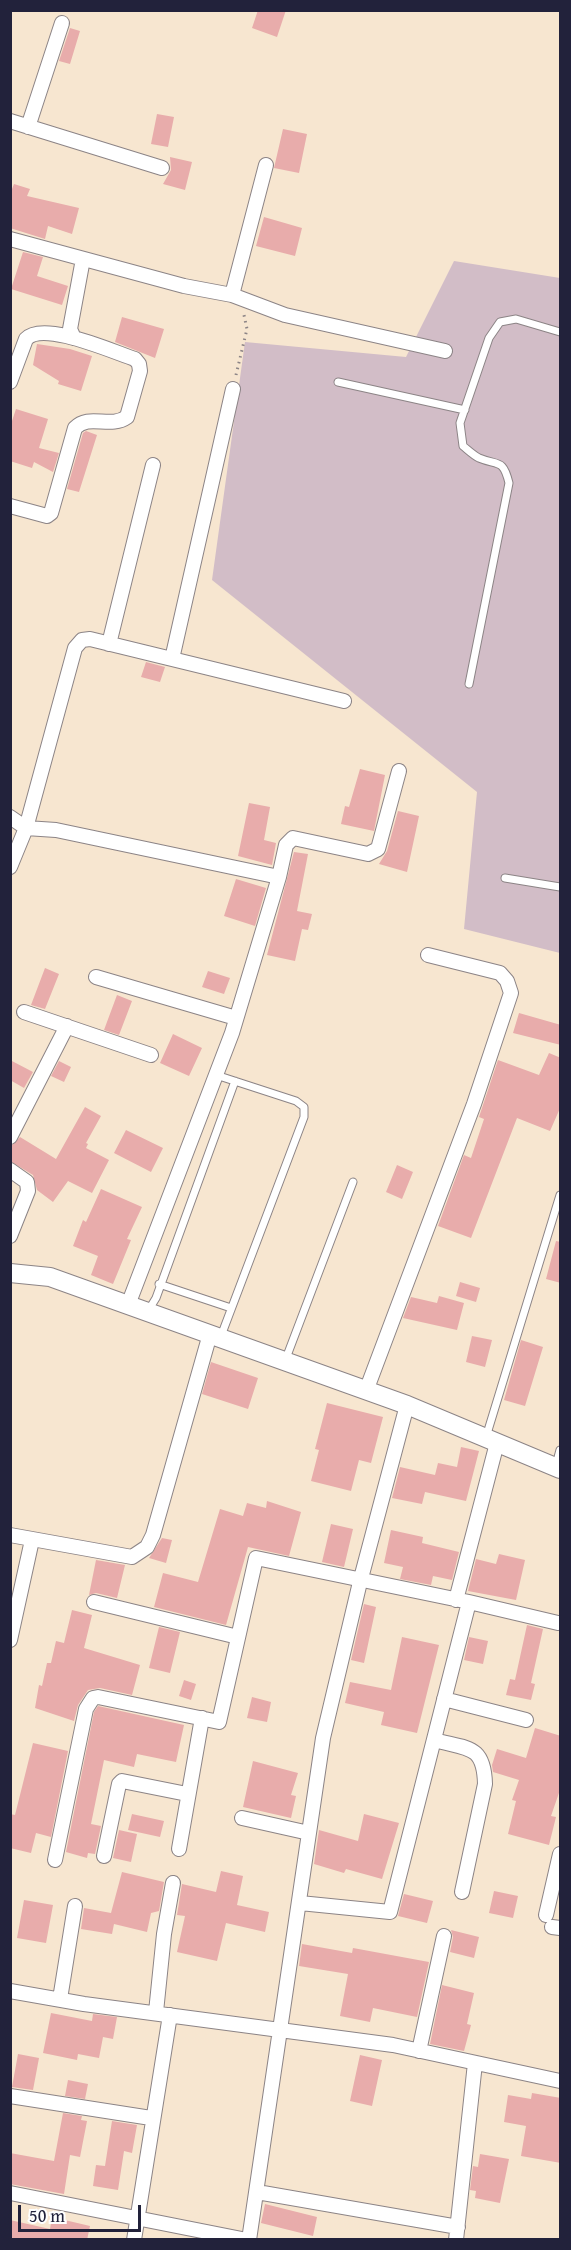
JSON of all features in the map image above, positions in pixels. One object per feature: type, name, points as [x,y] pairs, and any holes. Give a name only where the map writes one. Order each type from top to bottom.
[{"type":"street","points":[[28,127],[62,23]]},
{"type":"street","points":[[10,121],[162,168]]},
{"type":"street","points":[[232,295],[266,165]]},
{"type":"street","points":[[10,238],[83,259],[232,295],[285,315],[446,351]]},
{"type":"street","points":[[74,338],[70,329],[83,259]]},
{"type":"street","points":[[10,382],[26,339],[31,334],[40,333],[74,338],[135,359],[140,371],[127,417],[116,423],[88,420],[75,428],[51,513],[47,516],[10,506]]},
{"type":"street","points":[[172,659],[233,389]]},
{"type":"street","points":[[109,644],[153,465]]},
{"type":"street","points":[[10,867],[26,828],[75,648],[82,640],[90,639],[344,701]]},
{"type":"street","points":[[128,1305],[236,1017],[279,877],[286,845],[293,838],[368,854],[378,849],[399,771]]},
{"type":"street","points":[[10,817],[26,828],[56,830],[279,877]]},
{"type":"street","points":[[366,1390],[474,1104],[511,993],[507,981],[500,973],[428,955]]},
{"type":"street","points":[[96,977],[236,1017]]},
{"type":"street","points":[[24,1012],[152,1055]]},
{"type":"street","points":[[10,1137],[16,1111],[67,1026]]},
{"type":"street","points":[[10,1170],[27,1182],[28,1191],[10,1236]]},
{"type":"street","points":[[10,1273],[50,1277],[407,1405],[558,1468]]},
{"type":"street","points":[[10,1535],[132,1557],[147,1546],[153,1535],[215,1336]]},
{"type":"street","points":[[10,2193],[248,2240],[323,1738],[360,1581],[407,1405]]},
{"type":"street","points":[[300,1903],[390,1912],[444,1699],[491,1441]]},
{"type":"street","points":[[10,1640],[32,1540]]},
{"type":"street","points":[[55,1860],[86,1709],[93,1698],[98,1696],[219,1722],[256,1558],[558,1623]]},
{"type":"street","points":[[94,1602],[238,1638]]},
{"type":"street","points":[[444,1699],[526,1720]]},
{"type":"street","points":[[178,1849],[202,1718]]},
{"type":"street","points":[[434,1740],[473,1751],[481,1757],[484,1769],[485,1784],[462,1892]]},
{"type":"street","points":[[104,1856],[119,1784],[122,1781],[187,1794]]},
{"type":"street","points":[[242,1818],[309,1833]]},
{"type":"street","points":[[553,1923],[560,1854]]},
{"type":"street","points":[[134,2240],[163,2014],[164,1934],[173,1883]]},
{"type":"street","points":[[60,2000],[75,1906]]},
{"type":"street","points":[[419,2051],[444,1936]]},
{"type":"street","points":[[10,1991],[419,2051],[561,2081]]},
{"type":"street","points":[[256,2192],[457,2233],[475,2063]]},
{"type":"street","points":[[10,2096],[151,2118]]},
{"type":"lane","points":[[469,684],[509,483],[505,468],[495,460],[479,458],[463,446],[460,423],[489,338],[500,322],[516,319],[561,332]]},
{"type":"lane","points":[[338,382],[465,410]]},
{"type":"lane","points":[[505,878],[561,887]]},
{"type":"lane","points":[[215,1336],[231,1308],[304,1117],[304,1107],[296,1101],[216,1075]]},
{"type":"lane","points":[[147,1312],[156,1298],[159,1284],[235,1081]]},
{"type":"lane","points":[[285,1361],[353,1182]]},
{"type":"lane","points":[[491,1441],[561,1195]]},
{"type":"lane","points":[[159,1284],[231,1308]]},
{"type":"lane","points":[[558,1468],[561,1450]]},
{"type":"path","points":[[232,295],[245,317],[247,329],[233,389]]},
{"type":"shaded area","points":[[454,261],[560,278],[560,953],[464,929],[477,792],[212,580],[245,342],[406,357]]},
{"type":"building","points":[[258,10],[286,10],[277,37],[252,28]]},
{"type":"building","points":[[70,28],[80,31],[70,64],[59,61]]},
{"type":"building","points":[[157,114],[174,117],[168,147],[151,144]]},
{"type":"building","points":[[283,129],[307,134],[299,173],[274,168]]},
{"type":"building","points":[[170,157],[192,162],[185,190],[163,184],[171,170]]},
{"type":"building","points":[[14,184],[30,189],[27,196],[79,208],[72,234],[48,226],[45,239],[10,228],[10,194]]},
{"type":"building","points":[[264,217],[302,228],[295,256],[256,246]]},
{"type":"building","points":[[23,252],[43,257],[37,276],[68,286],[62,305],[11,289]]},
{"type":"building","points":[[122,317],[164,329],[155,358],[115,342]]},
{"type":"building","points":[[37,344],[70,349],[92,356],[81,391],[58,384],[59,381],[33,365]]},
{"type":"building","points":[[16,409],[48,419],[39,448],[59,453],[53,472],[34,462],[32,468],[10,461],[10,427]]},
{"type":"building","points":[[86,431],[97,435],[79,492],[67,489],[83,433]]},
{"type":"building","points":[[146,662],[165,667],[160,682],[141,677]]},
{"type":"building","points":[[360,769],[385,775],[374,831],[341,824],[345,806],[349,807]]},
{"type":"building","points":[[249,803],[270,807],[264,840],[276,843],[272,865],[238,856]]},
{"type":"building","points":[[398,811],[419,816],[407,872],[379,864],[387,851]]},
{"type":"building","points":[[294,852],[308,854],[297,911],[312,914],[308,930],[302,929],[295,961],[267,955]]},
{"type":"building","points":[[236,879],[266,888],[255,926],[224,916]]},
{"type":"building","points":[[45,968],[59,974],[45,1009],[31,1005]]},
{"type":"building","points":[[208,971],[230,978],[224,994],[202,987]]},
{"type":"building","points":[[117,995],[132,1001],[119,1035],[104,1030]]},
{"type":"building","points":[[519,1013],[561,1025],[561,1045],[513,1033]]},
{"type":"building","points":[[173,1034],[202,1048],[189,1076],[160,1063]]},
{"type":"building","points":[[549,1053],[561,1058],[561,1106],[550,1131],[517,1118],[471,1238],[438,1226],[464,1155],[471,1158],[484,1119],[479,1117],[498,1060],[539,1075]]},
{"type":"building","points":[[10,1060],[33,1072],[24,1088],[10,1080]]},
{"type":"building","points":[[59,1061],[71,1067],[64,1082],[51,1076]]},
{"type":"building","points":[[85,1107],[101,1116],[86,1143],[88,1144],[86,1148],[109,1160],[92,1193],[68,1181],[53,1202],[37,1190],[33,1175],[10,1161],[10,1147],[20,1137],[56,1159]]},
{"type":"building","points":[[126,1130],[163,1148],[151,1172],[114,1153]]},
{"type":"building","points":[[397,1165],[413,1172],[402,1199],[386,1192]]},
{"type":"building","points":[[101,1189],[142,1207],[127,1239],[131,1240],[113,1284],[91,1275],[98,1256],[73,1246],[83,1220],[86,1222]]},
{"type":"building","points":[[556,1241],[561,1242],[561,1283],[546,1279]]},
{"type":"building","points":[[460,1282],[480,1288],[476,1302],[456,1296]]},
{"type":"building","points":[[439,1296],[464,1303],[457,1330],[403,1318],[411,1297],[437,1303]]},
{"type":"building","points":[[472,1336],[492,1340],[485,1367],[466,1362]]},
{"type":"building","points":[[521,1340],[543,1347],[525,1406],[504,1400]]},
{"type":"building","points":[[211,1362],[258,1378],[248,1409],[202,1394]]},
{"type":"building","points":[[327,1403],[383,1417],[371,1463],[359,1460],[351,1491],[311,1481],[319,1450],[315,1449]]},
{"type":"building","points":[[461,1447],[479,1451],[466,1501],[425,1492],[422,1504],[392,1498],[400,1467],[435,1475],[438,1463],[457,1467]]},
{"type":"building","points":[[267,1501],[301,1512],[289,1556],[248,1547],[226,1625],[154,1607],[163,1573],[198,1582],[220,1509],[243,1516],[247,1503],[266,1508]]},
{"type":"building","points":[[331,1524],[353,1529],[344,1567],[322,1562]]},
{"type":"building","points":[[391,1530],[423,1537],[422,1543],[459,1552],[452,1580],[433,1576],[431,1585],[400,1579],[403,1567],[384,1563]]},
{"type":"building","points":[[162,1538],[172,1540],[166,1563],[149,1558]]},
{"type":"building","points":[[499,1554],[525,1560],[516,1600],[468,1591],[476,1559],[496,1564]]},
{"type":"building","points":[[96,1560],[125,1565],[117,1598],[96,1593],[89,1595]]},
{"type":"building","points":[[364,1604],[376,1607],[364,1663],[351,1660]]},
{"type":"building","points":[[72,1610],[92,1615],[84,1648],[140,1665],[132,1695],[100,1688],[88,1690],[78,1705],[74,1721],[35,1708],[39,1685],[42,1686],[47,1663],[51,1663],[56,1641],[64,1643]]},
{"type":"building","points":[[527,1625],[543,1629],[531,1683],[535,1684],[531,1700],[506,1695],[510,1679],[515,1680]]},
{"type":"building","points":[[159,1627],[180,1632],[170,1673],[149,1668]]},
{"type":"building","points":[[402,1637],[439,1645],[417,1733],[381,1725],[384,1712],[345,1703],[350,1682],[391,1690]]},
{"type":"building","points":[[469,1637],[488,1641],[483,1664],[464,1660]]},
{"type":"building","points":[[184,1680],[196,1684],[191,1700],[179,1696]]},
{"type":"building","points":[[252,1697],[271,1702],[267,1722],[247,1718]]},
{"type":"building","points":[[98,1706],[184,1725],[176,1762],[137,1754],[134,1767],[104,1760],[91,1824],[101,1826],[95,1854],[88,1853],[87,1858],[66,1852],[94,1712]]},
{"type":"building","points":[[535,1728],[561,1736],[561,1787],[551,1816],[556,1817],[549,1845],[508,1834],[516,1801],[512,1800],[519,1780],[493,1772],[492,1765],[497,1749],[526,1758]]},
{"type":"building","points":[[33,1743],[68,1751],[51,1837],[36,1833],[31,1853],[10,1848],[10,1814],[15,1815]]},
{"type":"building","points":[[253,1761],[298,1773],[291,1795],[296,1796],[291,1818],[243,1807]]},
{"type":"building","points":[[132,1814],[164,1821],[160,1837],[128,1830]]},
{"type":"building","points":[[364,1814],[399,1823],[382,1879],[346,1869],[344,1873],[314,1864],[319,1830],[358,1841]]},
{"type":"building","points":[[119,1830],[137,1834],[131,1862],[113,1858]]},
{"type":"building","points":[[221,1871],[243,1876],[237,1905],[269,1912],[265,1932],[226,1923],[217,1961],[177,1952],[185,1916],[177,1915],[182,1884],[216,1892]]},
{"type":"building","points":[[122,1872],[164,1882],[159,1911],[151,1913],[147,1932],[114,1924],[112,1934],[81,1929],[84,1908],[111,1913]]},
{"type":"building","points":[[494,1891],[518,1896],[513,1918],[489,1913]]},
{"type":"building","points":[[404,1894],[433,1901],[427,1923],[398,1916]]},
{"type":"building","points":[[24,1900],[53,1905],[46,1943],[17,1938]]},
{"type":"building","points":[[451,1930],[479,1937],[474,1958],[450,1952],[453,1937]]},
{"type":"building","points":[[302,1944],[352,1953],[353,1948],[429,1962],[417,2017],[373,2008],[370,2022],[340,2016],[348,1974],[299,1966]]},
{"type":"building","points":[[442,1985],[474,1993],[467,2024],[471,2025],[464,2051],[430,2044]]},
{"type":"building","points":[[51,2013],[92,2021],[93,2014],[117,2017],[113,2039],[103,2037],[99,2058],[78,2054],[77,2060],[43,2053]]},
{"type":"building","points":[[18,2054],[39,2058],[33,2090],[12,2087]]},
{"type":"building","points":[[360,2055],[382,2060],[372,2106],[350,2101]]},
{"type":"building","points":[[68,2080],[88,2084],[85,2099],[65,2096]]},
{"type":"building","points":[[532,2093],[561,2098],[561,2163],[521,2156],[526,2126],[504,2122],[508,2095],[531,2099]]},
{"type":"building","points":[[63,2113],[82,2116],[81,2120],[87,2121],[80,2157],[70,2155],[64,2194],[10,2184],[10,2153],[54,2161]]},
{"type":"building","points":[[112,2121],[137,2125],[132,2153],[124,2151],[118,2190],[93,2186],[96,2165],[105,2166]]},
{"type":"building","points":[[480,2154],[509,2159],[500,2203],[475,2198],[476,2191],[470,2190],[473,2166],[478,2167]]},
{"type":"building","points":[[265,2204],[317,2217],[313,2236],[261,2223]]},
{"type":"building","points":[[52,2217],[90,2226],[87,2240],[10,2240],[10,2220],[50,2229]]}]
